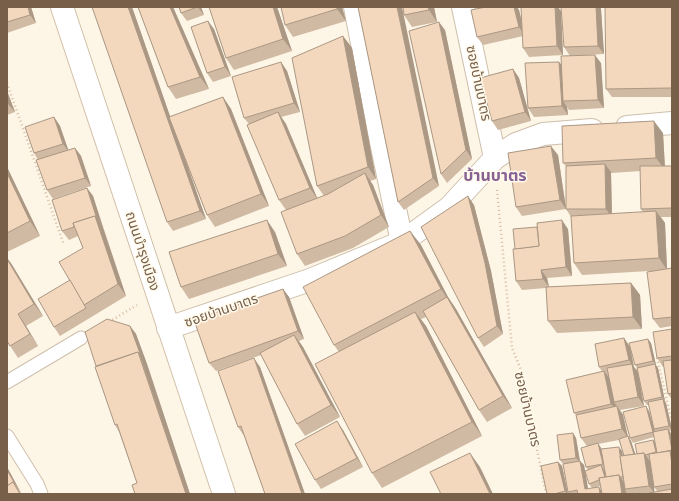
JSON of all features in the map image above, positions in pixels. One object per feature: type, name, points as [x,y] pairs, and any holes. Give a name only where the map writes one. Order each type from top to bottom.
[{"type":"street","name":"ถนนบำรุงเมือง","points":[[62,7],[224,494]]},
{"type":"street","points":[[355,7],[402,242]]},
{"type":"street","name":"ซอยบ้านบาตร","points":[[463,7],[494,158]]},
{"type":"street","name":"ซอยบ้านบาตร","points":[[168,328],[310,280],[402,242],[449,208],[494,158],[516,144],[543,134],[672,124]]},
{"type":"lane","points":[[7,382],[81,338]]},
{"type":"lane","points":[[7,436],[37,484],[41,494]]},
{"type":"path","points":[[7,83],[64,245]]},
{"type":"path","name":"ซอยบ้านบาตร","points":[[494,158],[512,348],[521,370],[546,494]]},
{"type":"path","points":[[81,338],[136,306],[158,298]]},
{"type":"path","points":[[657,356],[672,422]]},
{"type":"building","points":[[7,7],[28,7],[30,15],[7,22]]},
{"type":"building","points":[[92,7],[128,7],[200,211],[167,222]]},
{"type":"building","points":[[138,7],[170,7],[200,77],[168,87]]},
{"type":"building","points":[[179,7],[197,7],[181,13]]},
{"type":"building","points":[[209,7],[273,7],[283,39],[226,58]]},
{"type":"building","points":[[281,7],[337,7],[337,9],[285,25]]},
{"type":"building","points":[[358,7],[397,7],[433,178],[398,202]]},
{"type":"building","points":[[403,7],[428,7],[429,10],[404,15]]},
{"type":"building","points":[[486,7],[514,7],[519,27],[477,37],[471,10]]},
{"type":"building","points":[[521,7],[555,7],[557,46],[523,48]]},
{"type":"building","points":[[561,7],[596,7],[598,46],[564,47]]},
{"type":"building","points":[[605,7],[672,7],[672,88],[606,89]]},
{"type":"building","points":[[208,21],[225,67],[207,73],[191,27]]},
{"type":"building","points":[[439,22],[466,150],[441,174],[409,31]]},
{"type":"building","points":[[343,36],[368,167],[317,186],[292,58]]},
{"type":"building","points":[[595,55],[598,100],[563,101],[561,56]]},
{"type":"building","points":[[281,62],[294,103],[244,118],[232,77]]},
{"type":"building","points":[[559,62],[562,106],[528,108],[525,63]]},
{"type":"building","points":[[513,69],[525,112],[492,121],[480,78]]},
{"type":"building","points":[[223,97],[261,194],[207,215],[169,117]]},
{"type":"building","points":[[278,112],[310,188],[279,200],[247,125]]},
{"type":"building","points":[[54,117],[63,144],[34,153],[25,127]]},
{"type":"building","points":[[654,121],[656,158],[563,163],[562,126]]},
{"type":"building","points":[[551,146],[560,200],[516,207],[508,153]]},
{"type":"building","points":[[75,148],[85,178],[47,190],[36,160]]},
{"type":"building","points":[[605,164],[606,209],[566,209],[566,166]]},
{"type":"building","points":[[640,166],[672,166],[672,208],[641,209]]},
{"type":"building","points":[[7,173],[30,221],[7,233]]},
{"type":"building","points":[[365,173],[381,215],[345,236],[297,254],[281,212],[328,194]]},
{"type":"building","points":[[87,188],[97,219],[95,216],[73,223],[74,227],[62,231],[52,200]]},
{"type":"building","points":[[468,196],[485,263],[497,326],[478,338],[421,227]]},
{"type":"building","points":[[656,211],[659,258],[574,263],[571,216]]},
{"type":"building","points":[[95,216],[118,284],[84,305],[59,262],[83,248],[73,223]]},
{"type":"building","points":[[267,220],[278,254],[181,287],[169,252]]},
{"type":"building","points":[[562,220],[566,267],[541,270],[543,279],[516,281],[513,249],[539,246],[537,223]]},
{"type":"building","points":[[537,227],[539,246],[515,249],[513,229]]},
{"type":"building","points":[[410,231],[441,289],[334,345],[303,287]]},
{"type":"building","points":[[7,259],[34,304],[18,314],[30,334],[10,346],[7,341]]},
{"type":"building","points":[[672,268],[672,317],[653,319],[647,272]]},
{"type":"building","points":[[70,280],[86,308],[54,327],[38,299]]},
{"type":"building","points":[[631,283],[633,317],[548,321],[546,287]]},
{"type":"building","points":[[283,289],[298,331],[209,363],[194,320]]},
{"type":"building","points":[[447,297],[503,396],[479,410],[423,311]]},
{"type":"building","points":[[415,312],[472,422],[372,473],[315,364]]},
{"type":"building","points":[[107,319],[130,326],[141,356],[138,352],[96,366],[85,332]]},
{"type":"building","points":[[672,329],[672,356],[657,358],[653,332]]},
{"type":"building","points":[[294,335],[331,405],[297,424],[260,353]]},
{"type":"building","points":[[624,338],[629,360],[599,367],[595,344]]},
{"type":"building","points":[[648,339],[653,361],[635,365],[629,343]]},
{"type":"building","points":[[138,352],[186,494],[135,494],[132,485],[137,483],[117,424],[115,425],[95,367]]},
{"type":"building","points":[[254,358],[302,494],[265,494],[241,426],[238,427],[218,371]]},
{"type":"building","points":[[672,360],[672,393],[668,394],[663,361]]},
{"type":"building","points":[[632,364],[638,397],[614,402],[607,368]]},
{"type":"building","points":[[655,364],[662,397],[644,401],[637,368]]},
{"type":"building","points":[[604,371],[611,404],[574,413],[566,380]]},
{"type":"building","points":[[663,399],[669,426],[654,429],[648,402]]},
{"type":"building","points":[[617,406],[622,429],[581,438],[576,415]]},
{"type":"building","points":[[646,406],[653,432],[630,438],[623,412]]},
{"type":"building","points":[[337,421],[357,458],[315,480],[295,444]]},
{"type":"building","points":[[668,429],[672,450],[657,453],[653,432]]},
{"type":"building","points":[[573,433],[576,458],[560,460],[557,435]]},
{"type":"building","points":[[628,436],[634,454],[624,456],[619,439]]},
{"type":"building","points":[[653,440],[656,452],[645,455],[644,453],[637,454],[635,444]]},
{"type":"building","points":[[598,443],[603,464],[586,467],[581,448]]},
{"type":"building","points":[[619,447],[623,477],[620,477],[619,475],[606,477],[601,449]]},
{"type":"building","points":[[670,451],[672,464],[672,484],[654,487],[649,454]]},
{"type":"building","points":[[470,453],[490,494],[441,494],[430,472]]},
{"type":"building","points":[[644,453],[649,486],[625,489],[620,456]]},
{"type":"building","points":[[580,461],[585,489],[599,487],[600,494],[578,494],[577,490],[568,492],[563,464]]},
{"type":"building","points":[[558,462],[565,491],[547,494],[541,466]]},
{"type":"building","points":[[601,465],[605,477],[599,478],[599,480],[589,484],[585,471]]},
{"type":"building","points":[[7,470],[15,484],[14,485],[13,482],[7,486]]},
{"type":"building","points":[[619,475],[622,494],[602,494],[599,478]]},
{"type":"building","points":[[13,482],[20,494],[7,494],[7,486]]},
{"type":"building","points":[[672,489],[672,494],[649,493]]},
{"type":"district","name":"บ้านบาตร","points":[[495,175]]}]
